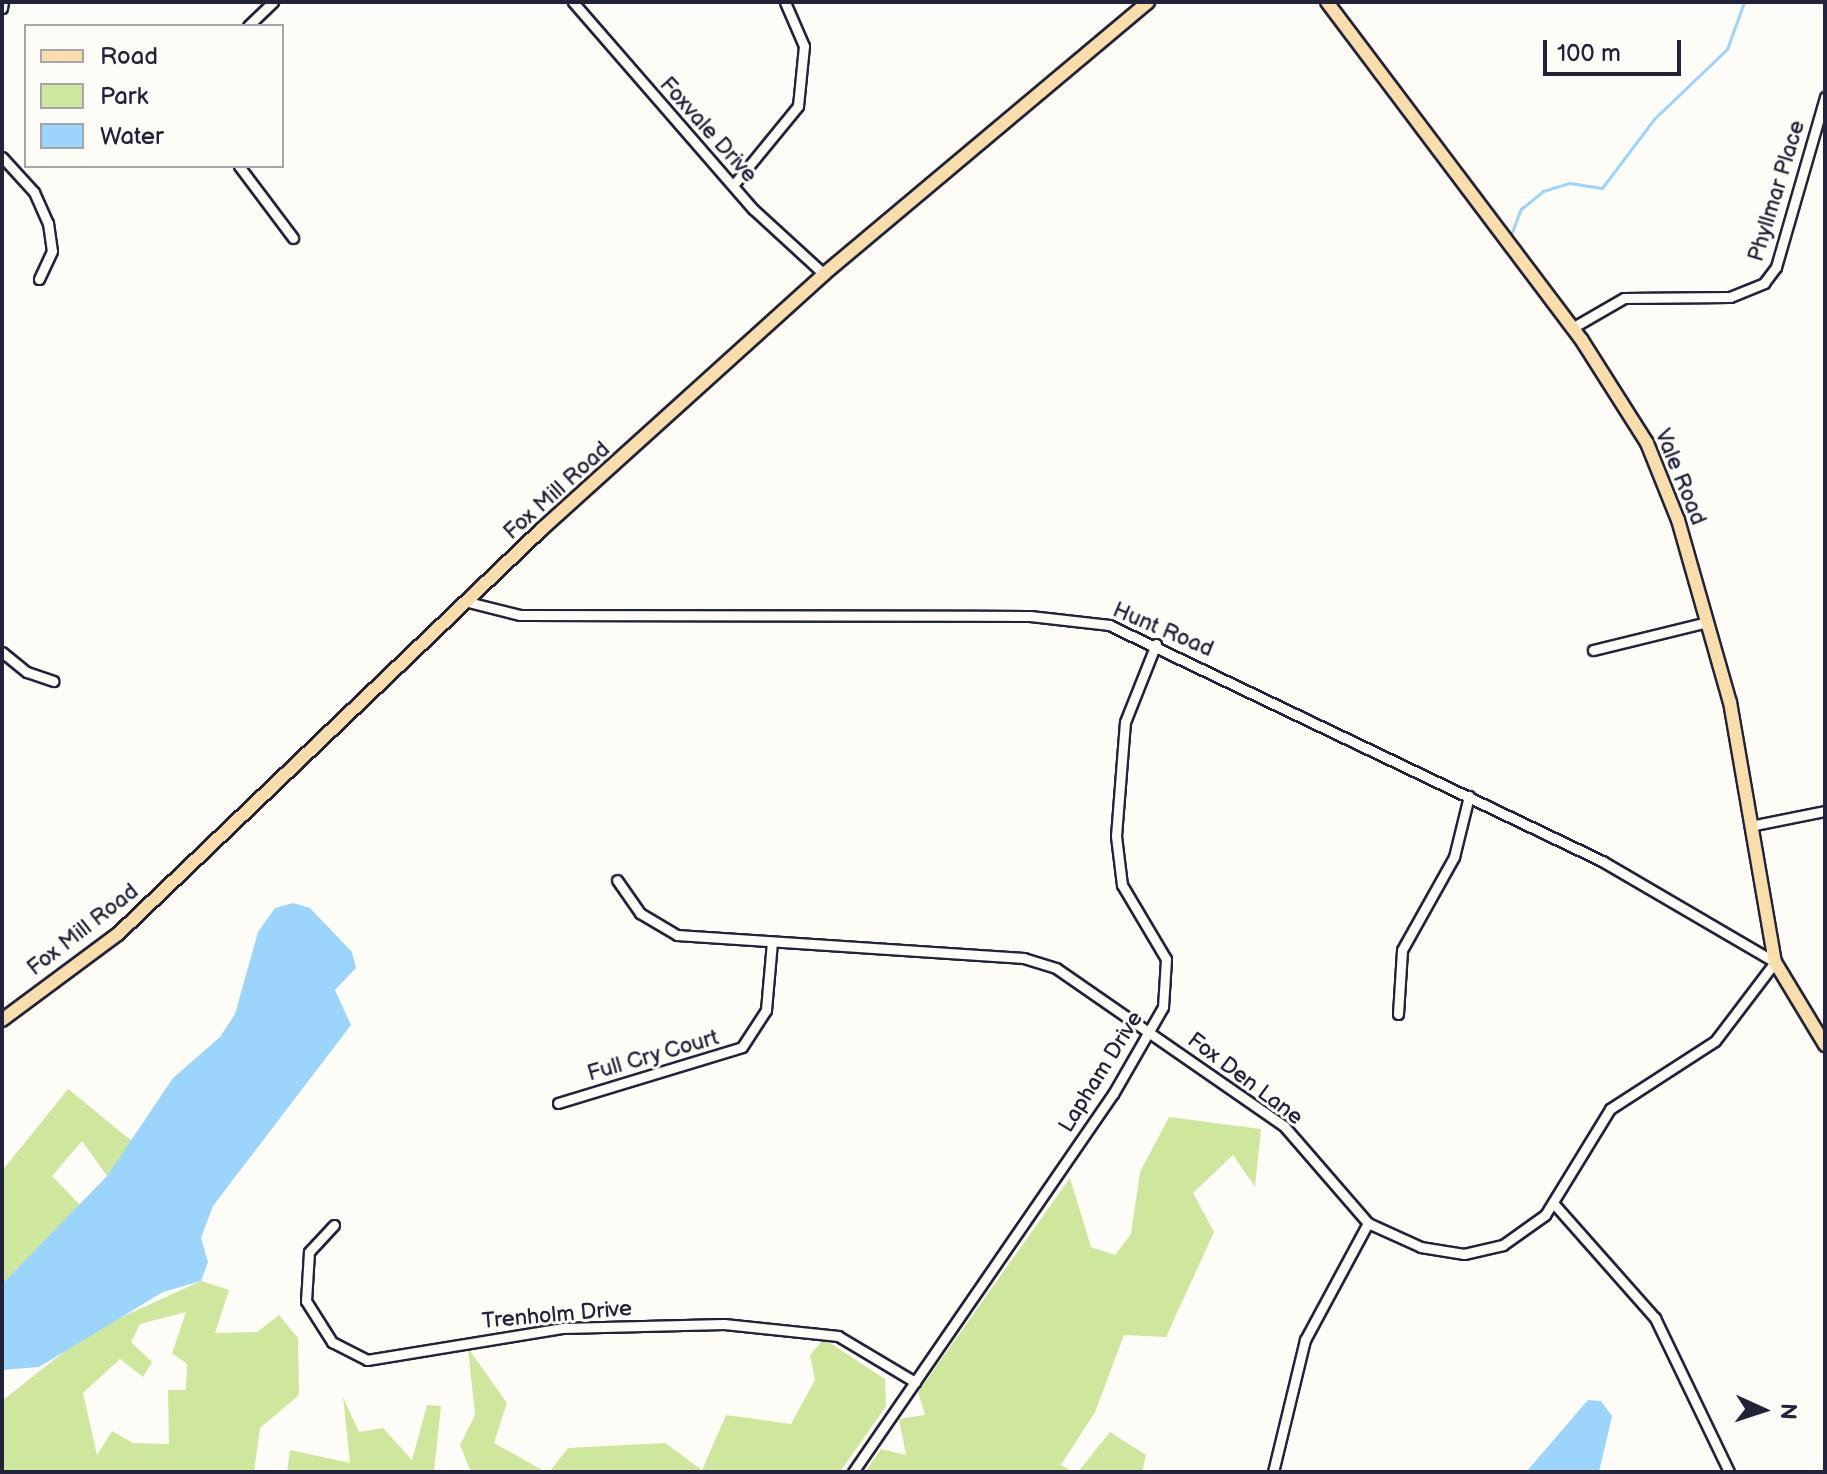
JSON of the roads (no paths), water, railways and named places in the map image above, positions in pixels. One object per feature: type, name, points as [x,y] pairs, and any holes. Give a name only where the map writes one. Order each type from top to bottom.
[{"type":"main road","name":"Fox Mill Road","points":[[2,1020],[118,934],[468,602],[824,274],[1148,2]]},
{"type":"main road","name":"Vale Road","points":[[1327,2],[1572,328],[1647,443],[1708,622],[1755,825],[1775,962],[1825,1045]]},
{"type":"street","points":[[2,8],[3,2]]},
{"type":"street","points":[[250,24],[273,2]]},
{"type":"street","name":"Foxvale Drive","points":[[573,2],[735,183],[824,274]]},
{"type":"street","points":[[735,183],[798,106],[804,46],[785,2]]},
{"type":"street","name":"Phyllmar Place","points":[[1572,328],[1624,298],[1730,297],[1764,283],[1776,267],[1825,97]]},
{"type":"street","points":[[2,157],[34,192],[48,223],[52,251],[39,279]]},
{"type":"street","points":[[240,168],[293,238]]},
{"type":"street","name":"Hunt Road","points":[[468,602],[520,615],[1064,617],[1156,644],[1602,861],[1775,962]]},
{"type":"street","points":[[1593,650],[1708,622]]},
{"type":"street","name":"Lapham Drive","points":[[853,1472],[1151,1031],[1167,991],[1166,959],[1122,885],[1117,820],[1125,722],[1156,644]]},
{"type":"street","points":[[2,652],[27,672],[53,681]]},
{"type":"street","points":[[1398,1014],[1402,950],[1454,857],[1469,796]]},
{"type":"street","points":[[1755,825],[1825,811]]},
{"type":"street","name":"Fox Den Lane","points":[[617,880],[640,913],[669,933],[1040,962],[1151,1031],[1284,1126],[1368,1223],[1421,1247],[1475,1253],[1523,1233],[1555,1205],[1610,1109],[1715,1041],[1775,962]]},
{"type":"street","name":"Full Cry Court","points":[[558,1103],[742,1047],[766,1010],[772,942]]},
{"type":"street","points":[[1555,1205],[1655,1318],[1729,1472]]},
{"type":"street","points":[[1273,1472],[1305,1340],[1368,1223]]},
{"type":"street","name":"Trenholm Drive","points":[[334,1225],[309,1252],[306,1301],[332,1342],[367,1360],[563,1328],[754,1325],[838,1336],[915,1382]]},
{"type":"water","points":[[293,903],[310,908],[352,952],[356,968],[335,990],[351,1025],[213,1206],[201,1238],[208,1262],[201,1281],[163,1292],[39,1367],[2,1370],[2,1284],[107,1176],[173,1078],[220,1037],[235,1014],[258,932],[275,908]]},
{"type":"water","points":[[1588,1400],[1601,1401],[1612,1416],[1599,1472],[1526,1472]]},
{"type":"waterway","points":[[1512,232],[1521,209],[1543,191],[1570,183],[1602,188],[1654,119],[1727,49],[1744,2]]}]
